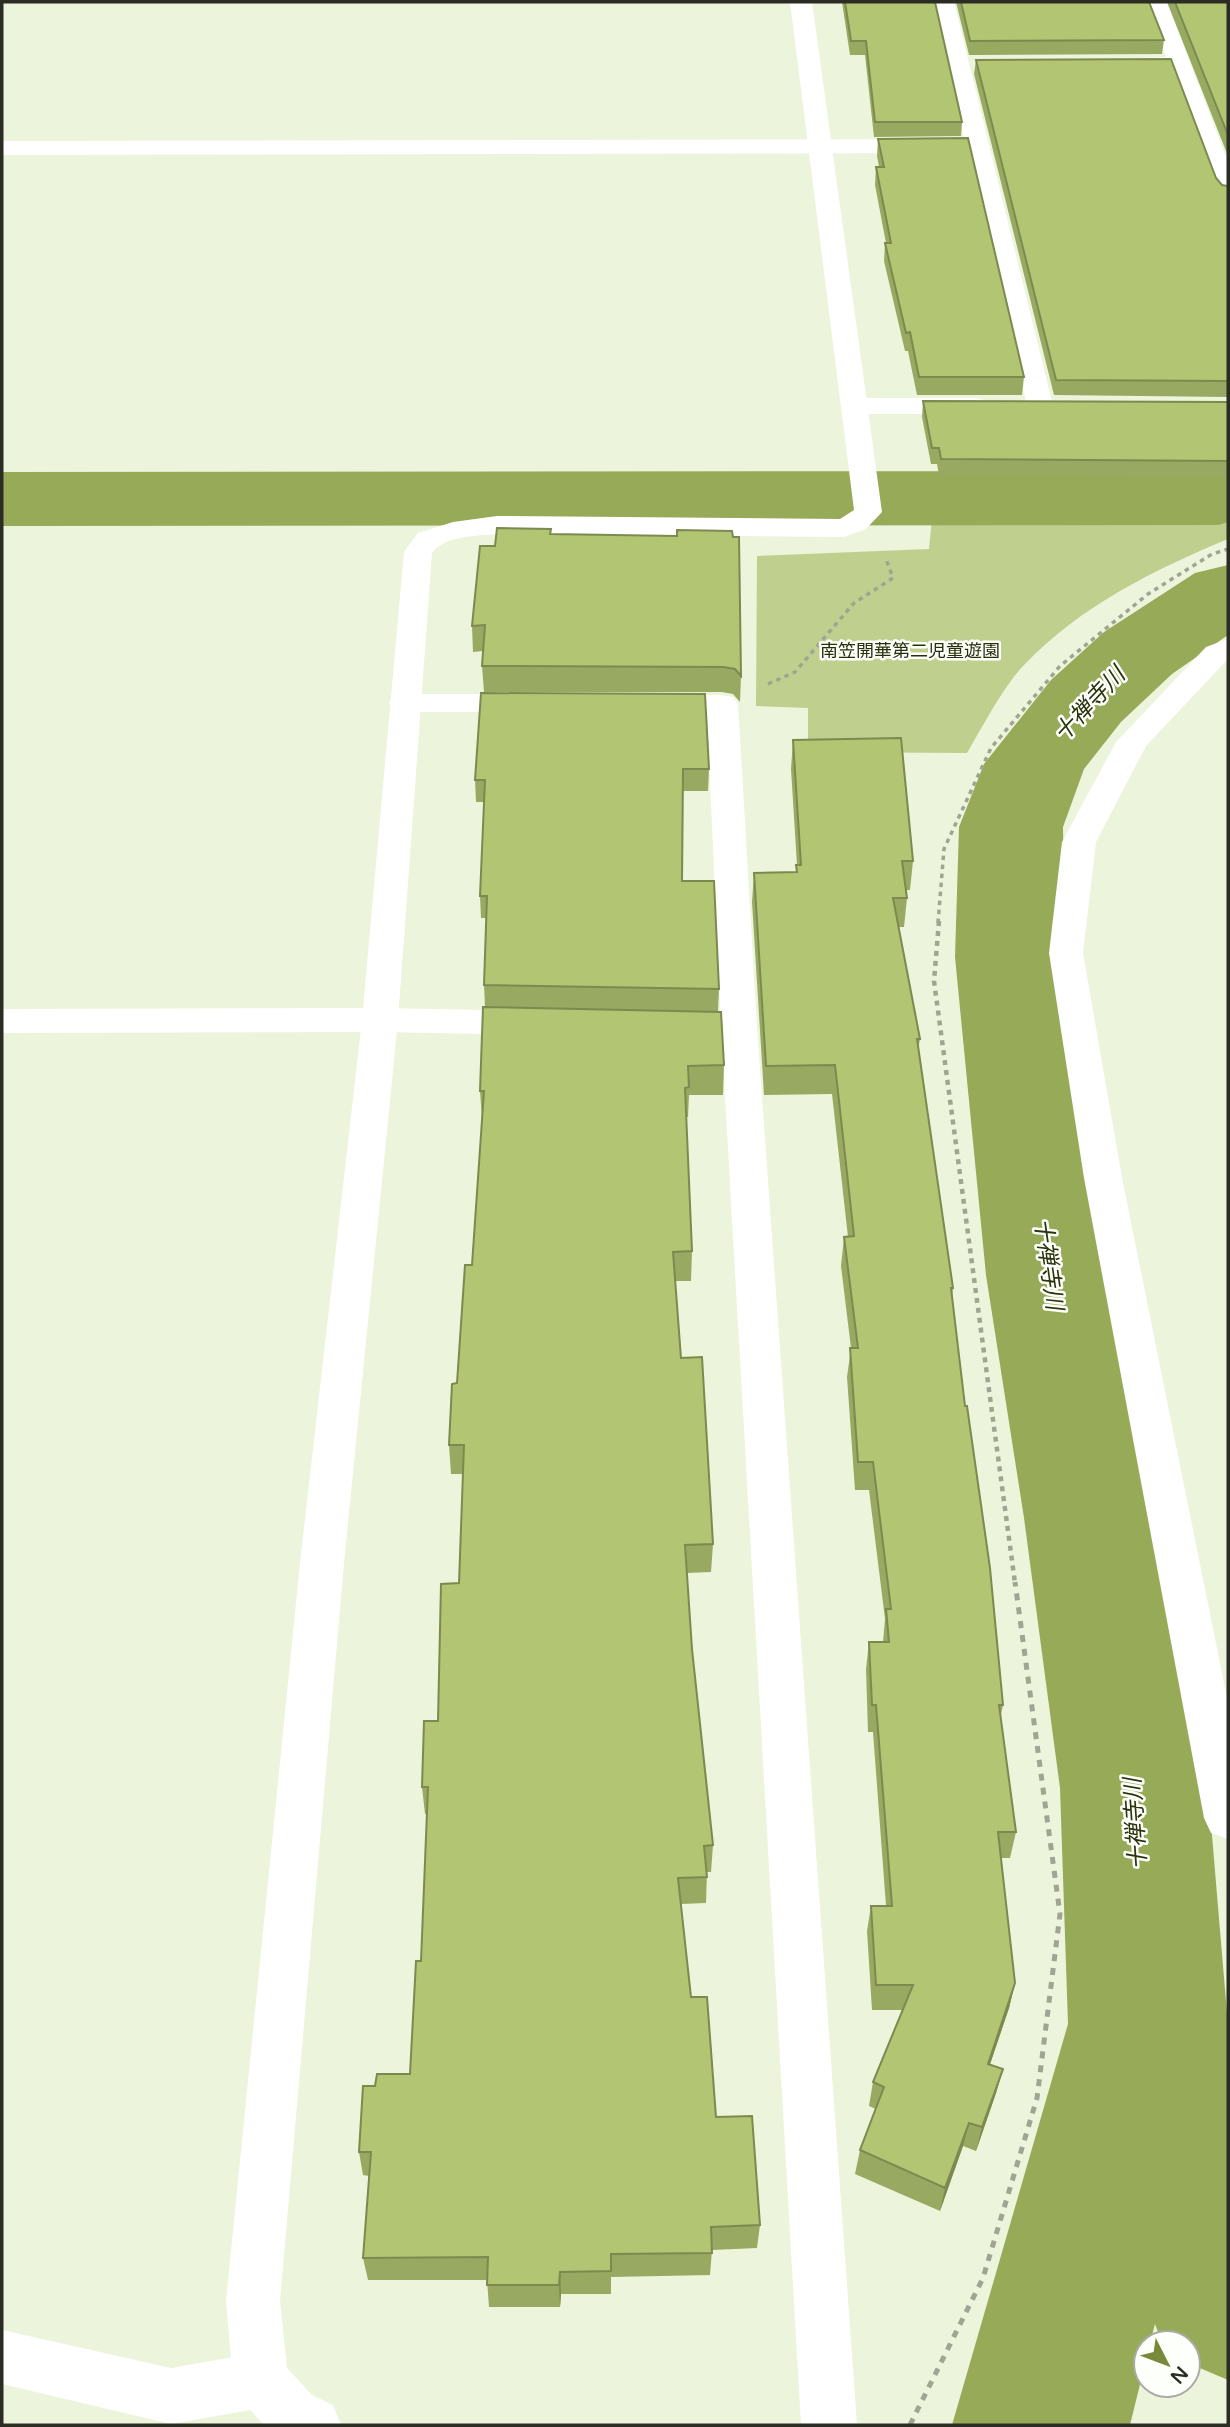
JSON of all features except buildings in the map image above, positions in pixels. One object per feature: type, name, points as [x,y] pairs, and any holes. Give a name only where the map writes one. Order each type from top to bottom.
[{"type":"street","points":[[313,2425],[292,2415],[261,2380],[253,2301],[317,1618],[380,1020],[418,552],[429,539],[453,531],[497,525],[844,528],[856,523],[868,512],[801,2]]},
{"type":"street","points":[[943,2],[978,146],[1018,406]]},
{"type":"street","points":[[1156,2],[1179,63],[1220,146],[1228,192]]},
{"type":"street","points":[[1096,64],[1179,63]]},
{"type":"street","points":[[958,65],[986,65]]},
{"type":"street","points":[[2,148],[978,146]]},
{"type":"street","points":[[855,406],[1067,406]]},
{"type":"street","points":[[1228,648],[1217,653],[1132,742],[1084,831],[1079,842],[1066,953],[1103,1178],[1228,1818]]},
{"type":"street","points":[[405,703],[557,703]]},
{"type":"street","points":[[625,704],[722,704],[725,1026],[829,2425]]},
{"type":"street","points":[[2,1021],[380,1020],[573,1024]]},
{"type":"street","points":[[2,2357],[66,2374],[171,2396],[261,2380]]},
{"type":"path","points":[[722,704],[795,672],[854,603],[893,578],[868,512]]},
{"type":"path","points":[[910,2425],[984,2278],[1037,2098],[1060,1914],[934,981],[944,849],[991,748],[1060,666],[1148,594],[1212,554],[1228,549]]},
{"type":"green space","name":"南笠開華第二児童遊園","points":[[932,518],[1228,522],[1228,539],[1146,577],[1070,624],[1025,664],[1009,683],[967,753],[808,752],[808,708],[756,706],[757,556],[929,549]]},
{"type":"waterway","points":[[2,499],[141,497],[623,500],[1218,498],[1228,495]]},
{"type":"waterway","name":"十禅寺川","points":[[1148,2024],[1134,1788],[1092,1518],[1049,1275],[1010,957],[1011,827],[1035,764],[1086,701],[1138,653],[1228,593]]},
{"type":"waterway","name":"十禅寺川","points":[[1041,2425],[1148,2024]]},
{"type":"waterway","name":"十禅寺川","points":[[1148,2024],[1228,2294]]}]
